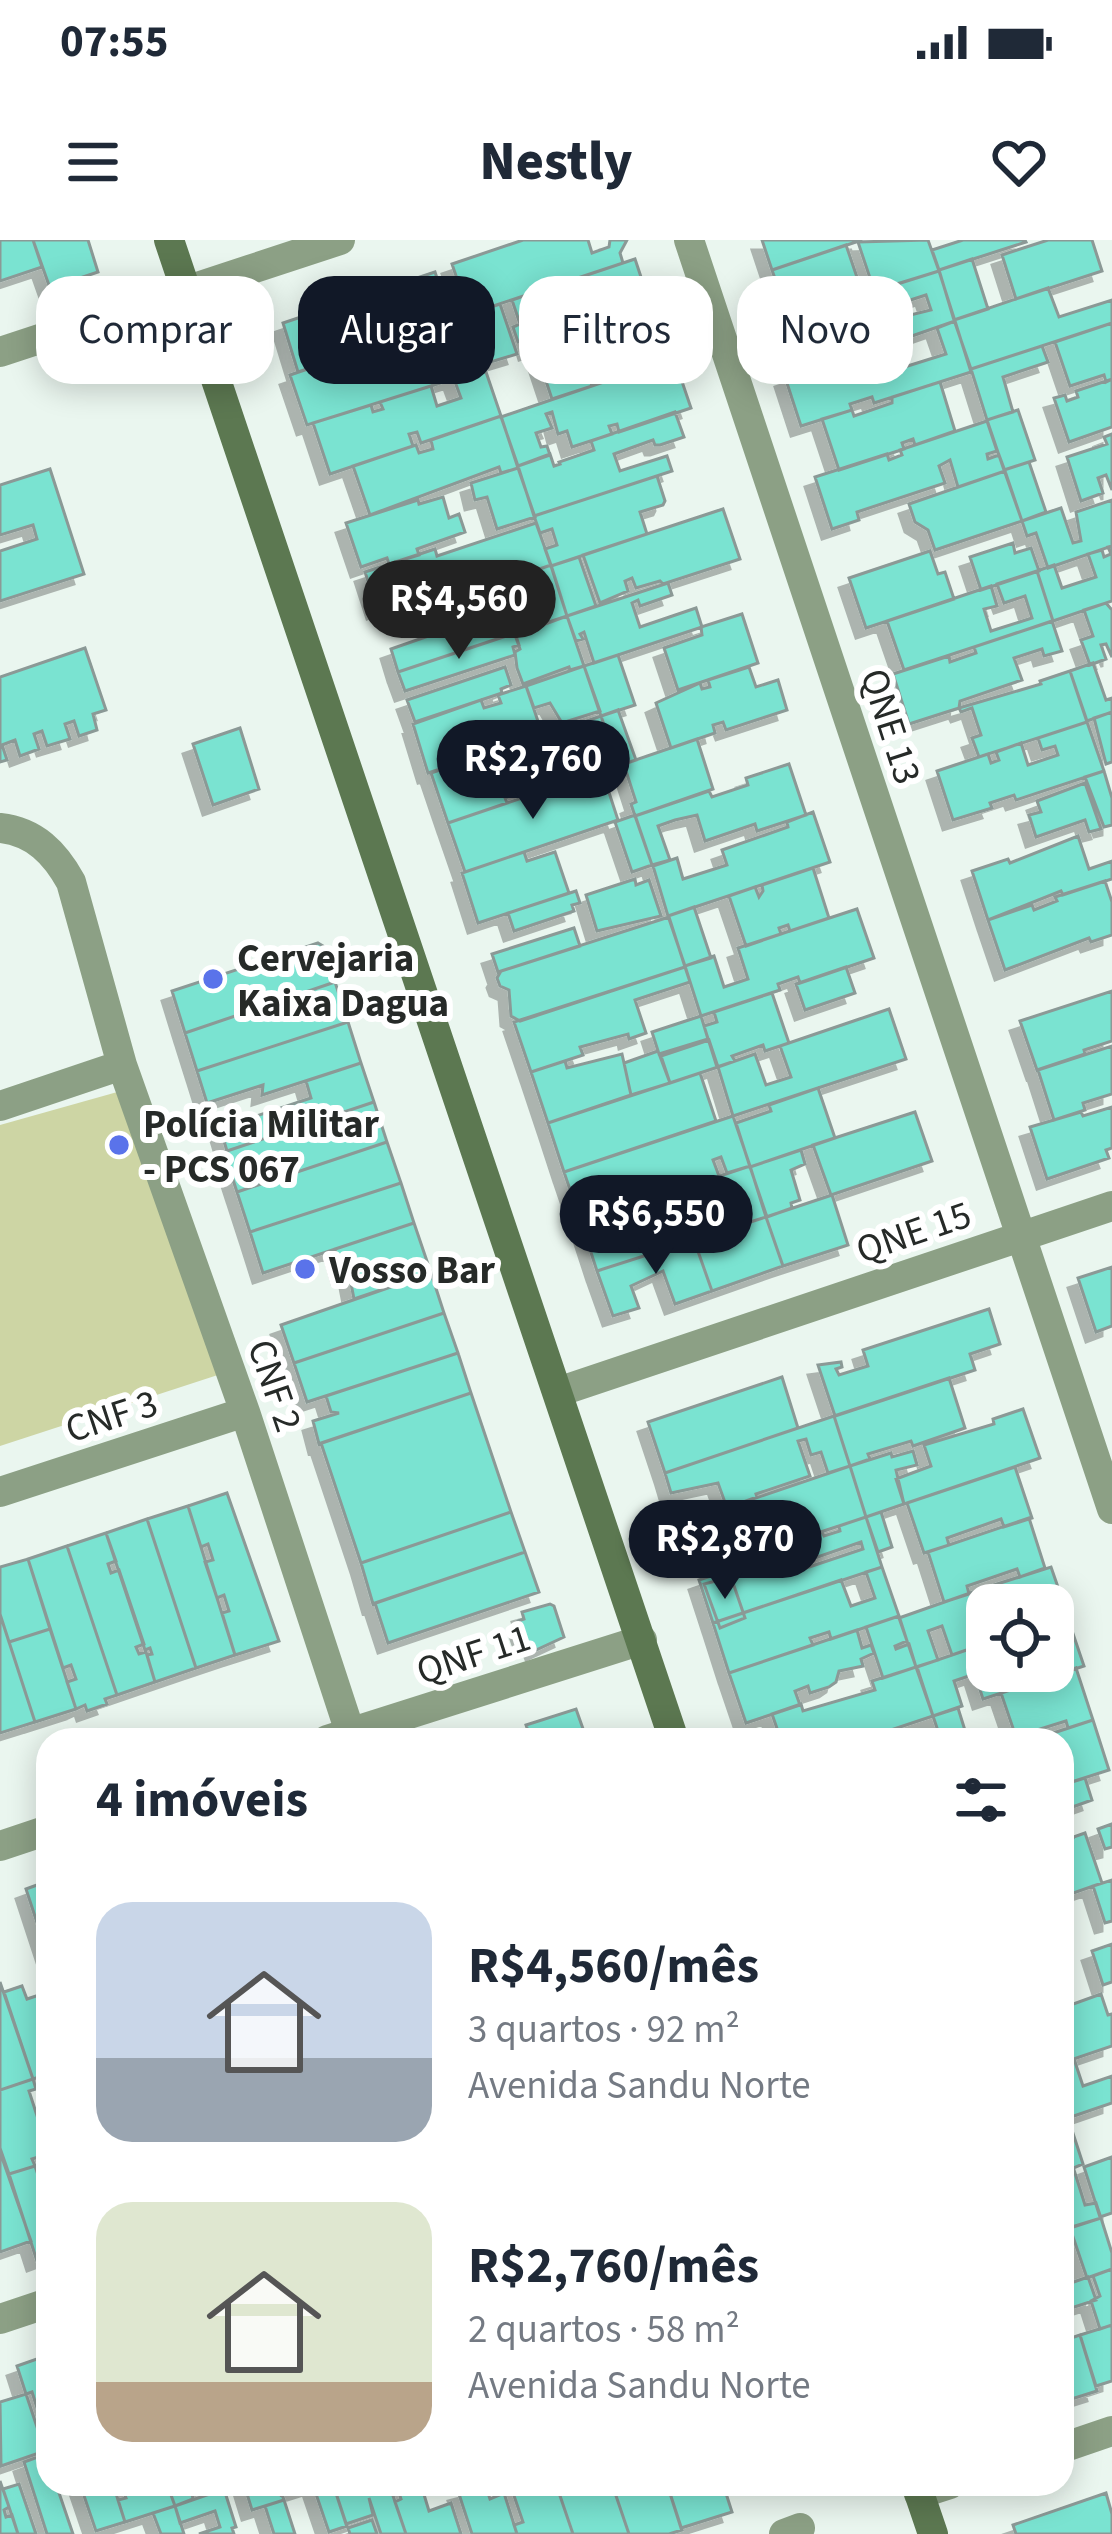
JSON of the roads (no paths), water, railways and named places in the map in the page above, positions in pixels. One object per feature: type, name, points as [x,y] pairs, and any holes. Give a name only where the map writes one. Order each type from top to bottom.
[{"type":"main road","points":[[169,240],[181,276]]},
{"type":"main road","points":[[217,384],[670,1728]]},
{"type":"main road","points":[[919,2496],[933,2534]]},
{"type":"street","points":[[228,276],[340,240]]},
{"type":"street","name":"QNE 13","points":[[689,240],[1112,1509]]},
{"type":"street","points":[[0,352],[36,340]]},
{"type":"street","name":"CNF 2","points":[[0,828],[23,832],[43,844],[58,858],[71,882],[122,1066],[245,1412],[337,1728]]},
{"type":"street","points":[[0,1106],[122,1066]]},
{"type":"street","name":"QNE 15","points":[[558,1392],[1112,1206]]},
{"type":"street","name":"CNF 3","points":[[0,1492],[245,1412]]},
{"type":"street","name":"QNF 11","points":[[364,1728],[642,1640]]},
{"type":"street","points":[[0,1846],[36,1834]]},
{"type":"street","points":[[0,2319],[36,2307]]},
{"type":"street","points":[[1074,2444],[1112,2432]]},
{"type":"place","name":"Cervejaria Kaixa Dagua","points":[[213,979]]},
{"type":"place","name":"Polícia Militar - PCS 067","points":[[119,1145]]},
{"type":"place","name":"Vosso Bar","points":[[305,1269]]}]
